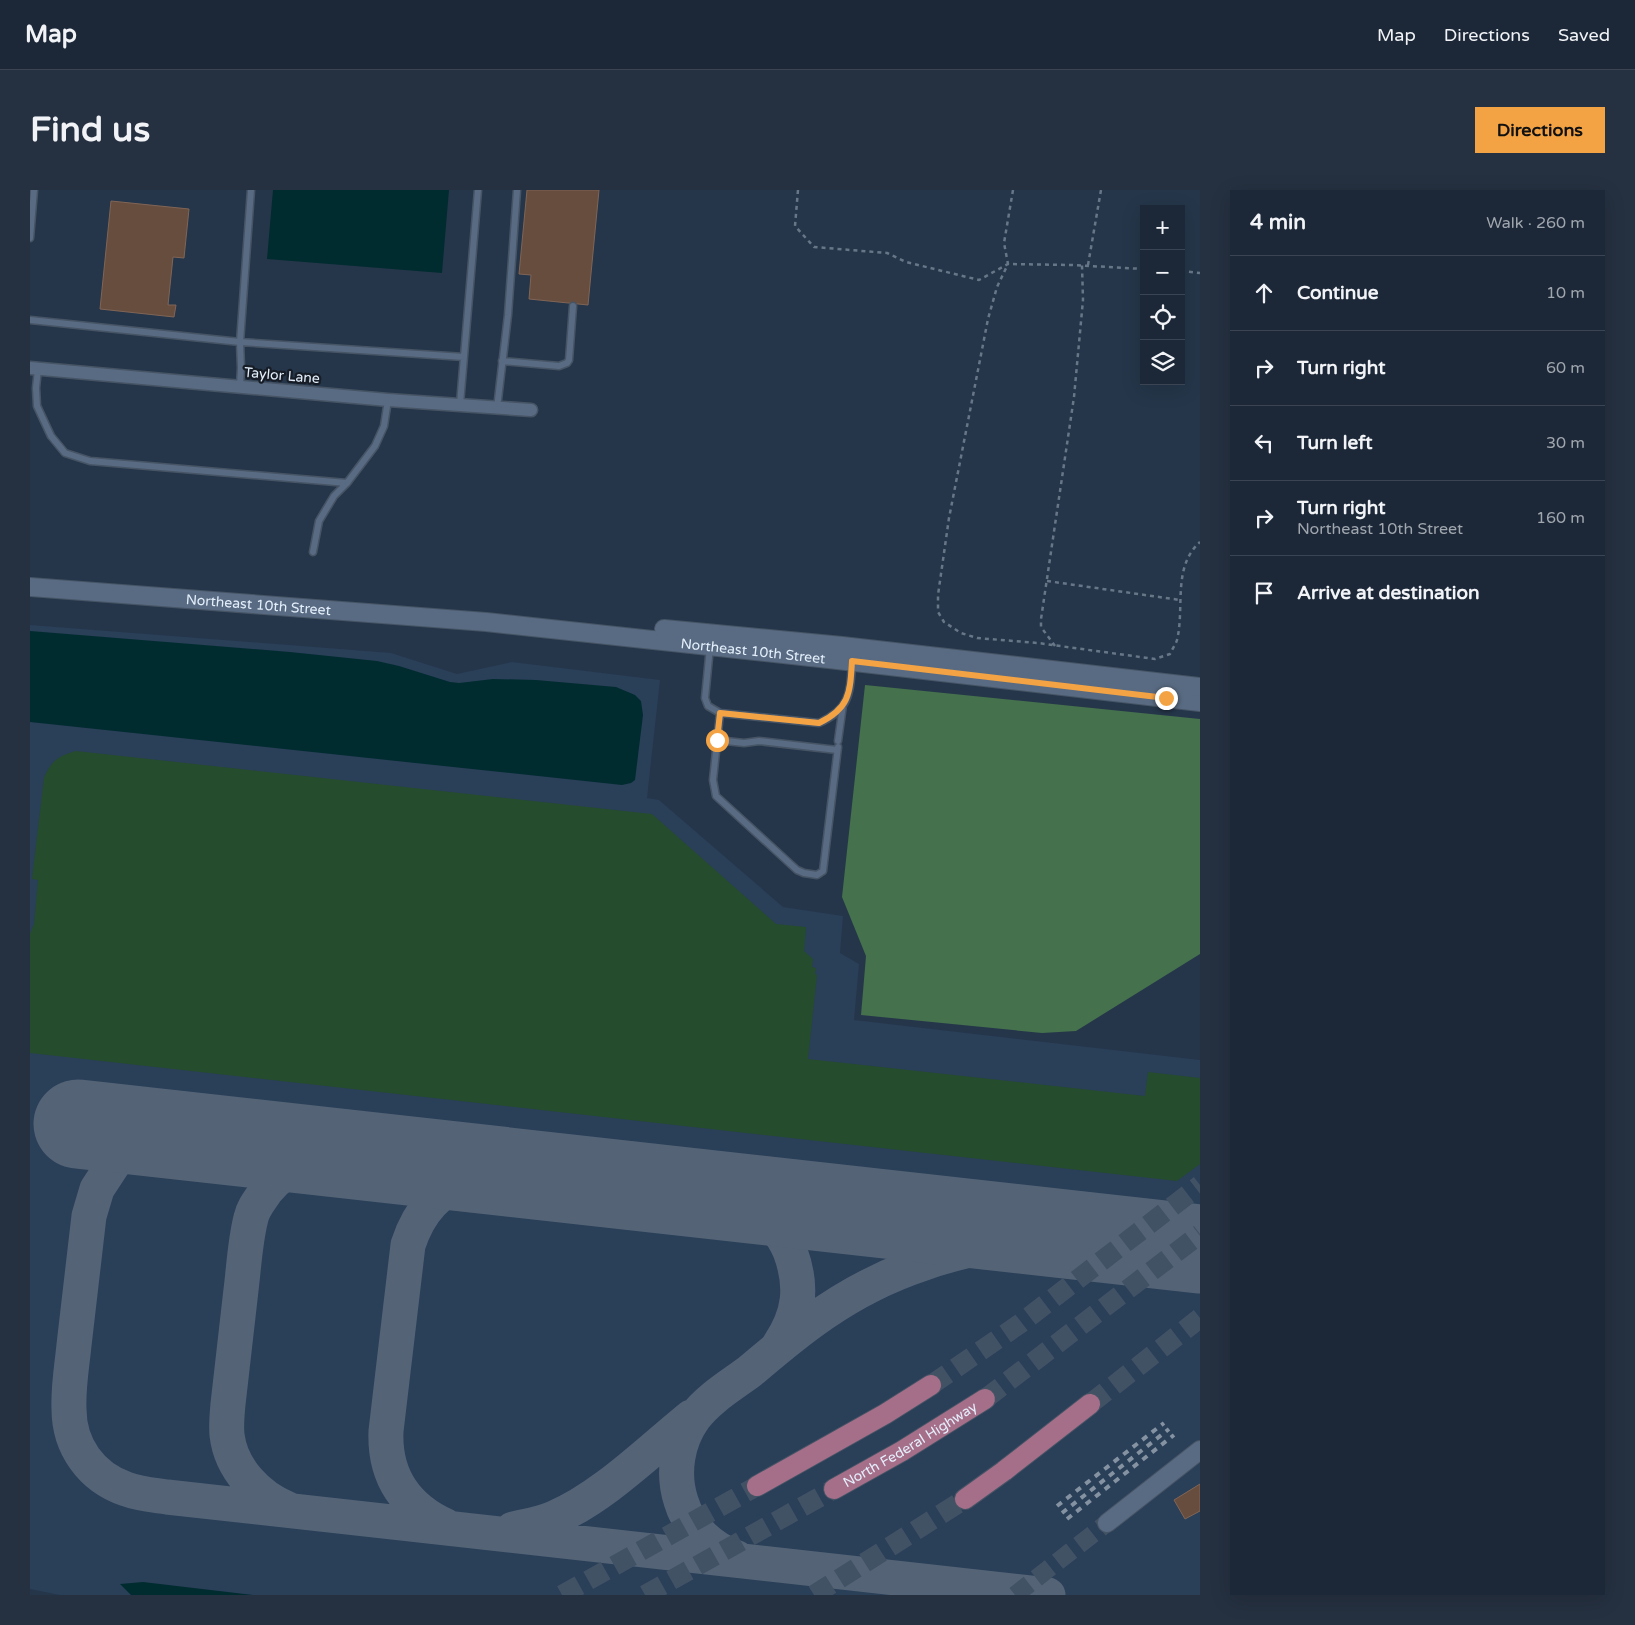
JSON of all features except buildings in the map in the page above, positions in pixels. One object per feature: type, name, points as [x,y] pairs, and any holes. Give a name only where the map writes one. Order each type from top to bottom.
[{"type":"main road","points":[[757,1486],[885,1414],[931,1385]]},
{"type":"main road","name":"North Federal Highway","points":[[834,1489],[910,1446],[985,1399]]},
{"type":"main road","points":[[965,1499],[1090,1404]]},
{"type":"street","name":"Taylor Lane","points":[[34,369],[388,400],[531,410]]},
{"type":"street","name":"Northeast 10th Street","points":[[30,587],[486,622],[852,661],[1166,691],[1200,687]]},
{"type":"street","name":"Northeast 10th Street","points":[[486,622],[621,626],[717,633],[884,651],[1166,691],[1200,702]]},
{"type":"street","points":[[852,661],[859,655],[884,651]]},
{"type":"street","points":[[1106,1523],[1200,1450]]},
{"type":"lane","points":[[30,238],[34,190]]},
{"type":"lane","points":[[240,386],[240,342],[251,190]]},
{"type":"lane","points":[[460,404],[478,190]]},
{"type":"lane","points":[[498,408],[508,315],[517,190]]},
{"type":"lane","points":[[502,361],[559,366],[567,363],[569,360],[573,306]]},
{"type":"lane","points":[[30,320],[240,342],[464,357]]},
{"type":"lane","points":[[34,369],[38,406],[51,436],[65,453],[90,461],[347,483]]},
{"type":"lane","points":[[313,552],[319,521],[334,496],[347,483],[375,446],[384,426],[388,400]]},
{"type":"lane","points":[[710,646],[705,698],[708,706],[720,713],[819,723],[830,718],[843,705],[849,695],[852,661]]},
{"type":"lane","points":[[720,713],[713,780],[716,796],[797,870],[817,875],[823,871],[843,705]]},
{"type":"lane","points":[[717,740],[744,743],[759,741],[838,746]]},
{"type":"path","points":[[798,190],[795,226],[814,247],[887,254],[906,262],[979,280],[1008,264],[1088,265],[1140,269]]},
{"type":"path","points":[[1013,190],[1004,243],[1008,264],[997,287],[988,319],[948,518],[938,595],[938,612],[944,622],[962,633],[977,638],[1155,659],[1170,654],[1177,640],[1183,571],[1188,557],[1200,542]]},
{"type":"path","points":[[1088,265],[1102,190]]},
{"type":"path","points":[[1055,646],[1041,627],[1076,380],[1083,300],[1082,265]]},
{"type":"path","points":[[1185,271],[1200,273]]},
{"type":"path","points":[[1047,581],[1180,600]]},
{"type":"shaded area","points":[[273,190],[449,190],[442,273],[267,259]]},
{"type":"shaded area","points":[[30,625],[391,653],[457,674],[512,662],[660,680],[647,798],[659,800],[783,907],[843,916],[840,953],[859,964],[854,1020],[1200,1060],[1200,1595],[60,1595],[30,1589]]},
{"type":"shaded area","points":[[30,631],[377,661],[459,683],[493,679],[536,680],[616,687],[635,695],[641,701],[643,715],[635,780],[622,785],[30,722]]},
{"type":"shaded area","points":[[143,1582],[253,1595],[131,1595],[120,1584]]},
{"type":"green space","points":[[865,685],[1200,719],[1200,954],[1076,1031],[1042,1033],[861,1015],[866,956],[842,897]]},
{"type":"green space","points":[[76,751],[652,814],[776,924],[806,927],[804,951],[813,959],[812,967],[816,968],[815,974],[817,975],[808,1059],[1145,1096],[1148,1072],[1200,1078],[1200,1164],[1177,1181],[30,1053],[30,934],[34,924],[38,880],[32,879],[44,778],[52,763],[64,755]]},
{"type":"taxiway","points":[[135,1131],[97,1189],[89,1216],[69,1393],[70,1423],[78,1447],[84,1458],[93,1468],[102,1477],[114,1484],[136,1492],[167,1497],[1048,1595]]},
{"type":"taxiway","points":[[288,1509],[266,1497],[248,1480],[234,1459],[227,1435],[228,1404],[249,1227],[253,1211],[259,1201],[276,1180],[286,1172],[298,1166],[322,1159],[363,1156]]},
{"type":"taxiway","points":[[446,1526],[419,1510],[400,1489],[389,1463],[386,1448],[386,1431],[408,1245],[424,1212],[440,1195],[450,1188],[479,1176],[523,1174]]},
{"type":"taxiway","points":[[709,1195],[738,1204],[759,1214],[769,1221],[788,1246],[797,1276],[797,1300],[791,1322],[779,1345]]},
{"type":"taxiway","points":[[737,1558],[718,1549],[695,1528],[689,1520],[678,1490],[677,1469],[680,1447],[694,1418],[713,1399],[822,1314],[846,1299],[897,1273],[949,1255],[989,1246],[1041,1241],[1115,1240]]},
{"type":"taxiway","points":[[513,1529],[549,1520],[590,1499],[625,1473],[691,1417]]},
{"type":"runway","points":[[78,1124],[1200,1249]]},
{"type":"tunnel","points":[[931,1385],[1021,1323],[1200,1185]]},
{"type":"tunnel","points":[[985,1399],[1200,1234]]},
{"type":"tunnel","points":[[1090,1404],[1200,1318]]},
{"type":"tunnel","points":[[562,1595],[757,1486]]},
{"type":"tunnel","points":[[645,1595],[834,1489]]},
{"type":"tunnel","points":[[814,1595],[965,1499]]},
{"type":"tunnel","points":[[1015,1595],[1107,1523]]},
{"type":"railway","points":[[1057,1506],[1164,1423]]},
{"type":"railway","points":[[1062,1513],[1169,1429]]},
{"type":"railway","points":[[1067,1519],[1174,1435]]},
{"type":"route","points":[[717,740],[720,713],[819,723],[830,718],[840,709],[849,695],[852,661],[1166,698]]}]
